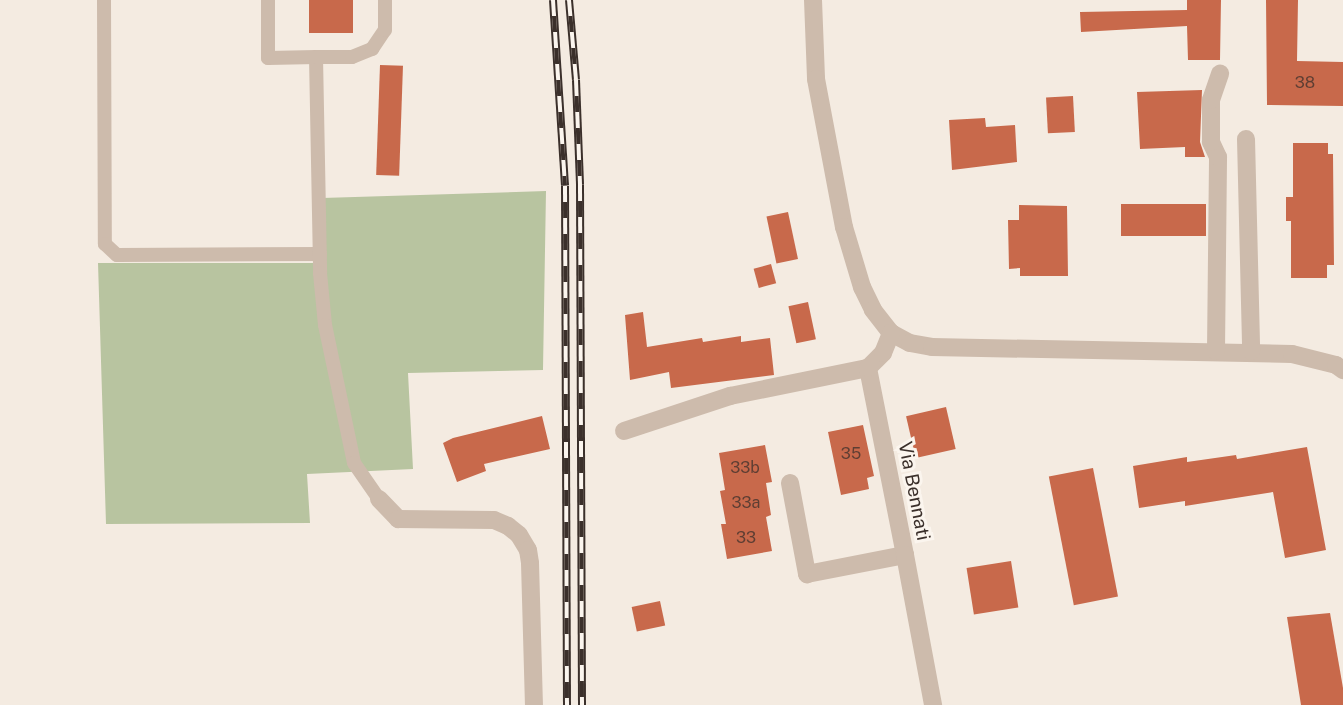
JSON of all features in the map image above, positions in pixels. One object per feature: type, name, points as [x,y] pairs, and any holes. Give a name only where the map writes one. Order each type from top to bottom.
[{"type":"street","points":[[813,0],[816,79],[845,227],[862,287],[873,310],[891,332],[910,343],[932,347],[1251,351],[1292,354],[1336,365],[1343,370]]},
{"type":"street","points":[[1216,351],[1219,157],[1211,142],[1211,100],[1220,74]]},
{"type":"street","points":[[1246,139],[1251,351]]},
{"type":"street","points":[[624,431],[730,396],[869,368],[883,353],[891,332]]},
{"type":"street","name":"Via Bennati","points":[[790,483],[807,574],[905,555],[869,368]]},
{"type":"street","points":[[379,499],[398,519],[494,520],[519,535],[528,550],[530,563],[534,705]]},
{"type":"street","points":[[905,555],[933,705]]},
{"type":"lane","points":[[104,0],[105,244],[117,255],[320,254]]},
{"type":"lane","points":[[268,0],[268,58],[352,57],[372,49],[385,30],[385,0]]},
{"type":"lane","points":[[316,57],[320,254],[325,325],[343,421],[354,463],[379,499]]},
{"type":"green space","points":[[546,191],[543,370],[408,373],[413,469],[307,474],[310,523],[106,524],[98,263],[323,263],[322,198]]},
{"type":"building","points":[[309,0],[353,0],[353,33],[309,33]]},
{"type":"building","points":[[1187,0],[1221,0],[1220,60],[1188,60],[1187,26],[1081,32],[1080,12],[1187,10]]},
{"type":"building","points":[[1266,0],[1298,0],[1297,61],[1343,62],[1343,106],[1267,105]]},
{"type":"building","points":[[380,65],[403,66],[399,176],[376,175]]},
{"type":"building","points":[[1202,90],[1200,142],[1205,157],[1185,157],[1185,147],[1140,149],[1137,92]]},
{"type":"building","points":[[1073,96],[1075,132],[1048,133],[1046,97]]},
{"type":"building","points":[[985,118],[986,127],[1015,125],[1017,162],[952,170],[949,120]]},
{"type":"building","points":[[1293,143],[1328,143],[1328,154],[1333,154],[1334,265],[1327,265],[1327,278],[1291,278],[1291,221],[1286,221],[1286,197],[1293,197]]},
{"type":"building","points":[[1121,204],[1206,204],[1206,236],[1121,236]]},
{"type":"building","points":[[1019,205],[1067,206],[1068,276],[1020,276],[1020,268],[1009,269],[1008,220],[1019,220]]},
{"type":"building","points":[[788,212],[798,259],[776,264],[766,217]]},
{"type":"building","points":[[771,264],[776,283],[759,288],[754,269]]},
{"type":"building","points":[[808,302],[816,339],[796,343],[788,306]]},
{"type":"building","points":[[643,312],[647,347],[702,338],[703,342],[741,336],[741,342],[770,338],[774,375],[671,388],[669,372],[630,380],[625,315]]},
{"type":"building","points":[[946,407],[956,449],[916,458],[906,416]]},
{"type":"building","points":[[542,416],[550,449],[484,464],[486,471],[457,482],[443,443],[453,438]]},
{"type":"building","points":[[863,425],[874,476],[867,478],[869,489],[841,495],[828,432]]},
{"type":"building","points":[[765,445],[772,482],[766,483],[771,515],[766,517],[772,551],[727,559],[721,524],[726,524],[720,491],[725,490],[719,453]]},
{"type":"building","points":[[1307,447],[1326,550],[1285,558],[1273,492],[1185,506],[1185,501],[1139,508],[1133,466],[1187,457],[1187,462],[1236,455],[1237,459]]},
{"type":"building","points":[[1093,468],[1118,597],[1074,605],[1049,477]]},
{"type":"building","points":[[1011,561],[1018,607],[974,614],[967,568]]},
{"type":"building","points":[[660,601],[665,625],[637,631],[632,607]]},
{"type":"building","points":[[1330,613],[1343,688],[1343,705],[1301,705],[1287,617]]},
{"type":"railway","points":[[553,0],[565,186],[567,705]]},
{"type":"railway","points":[[569,0],[576,80],[580,185],[582,705]]}]
